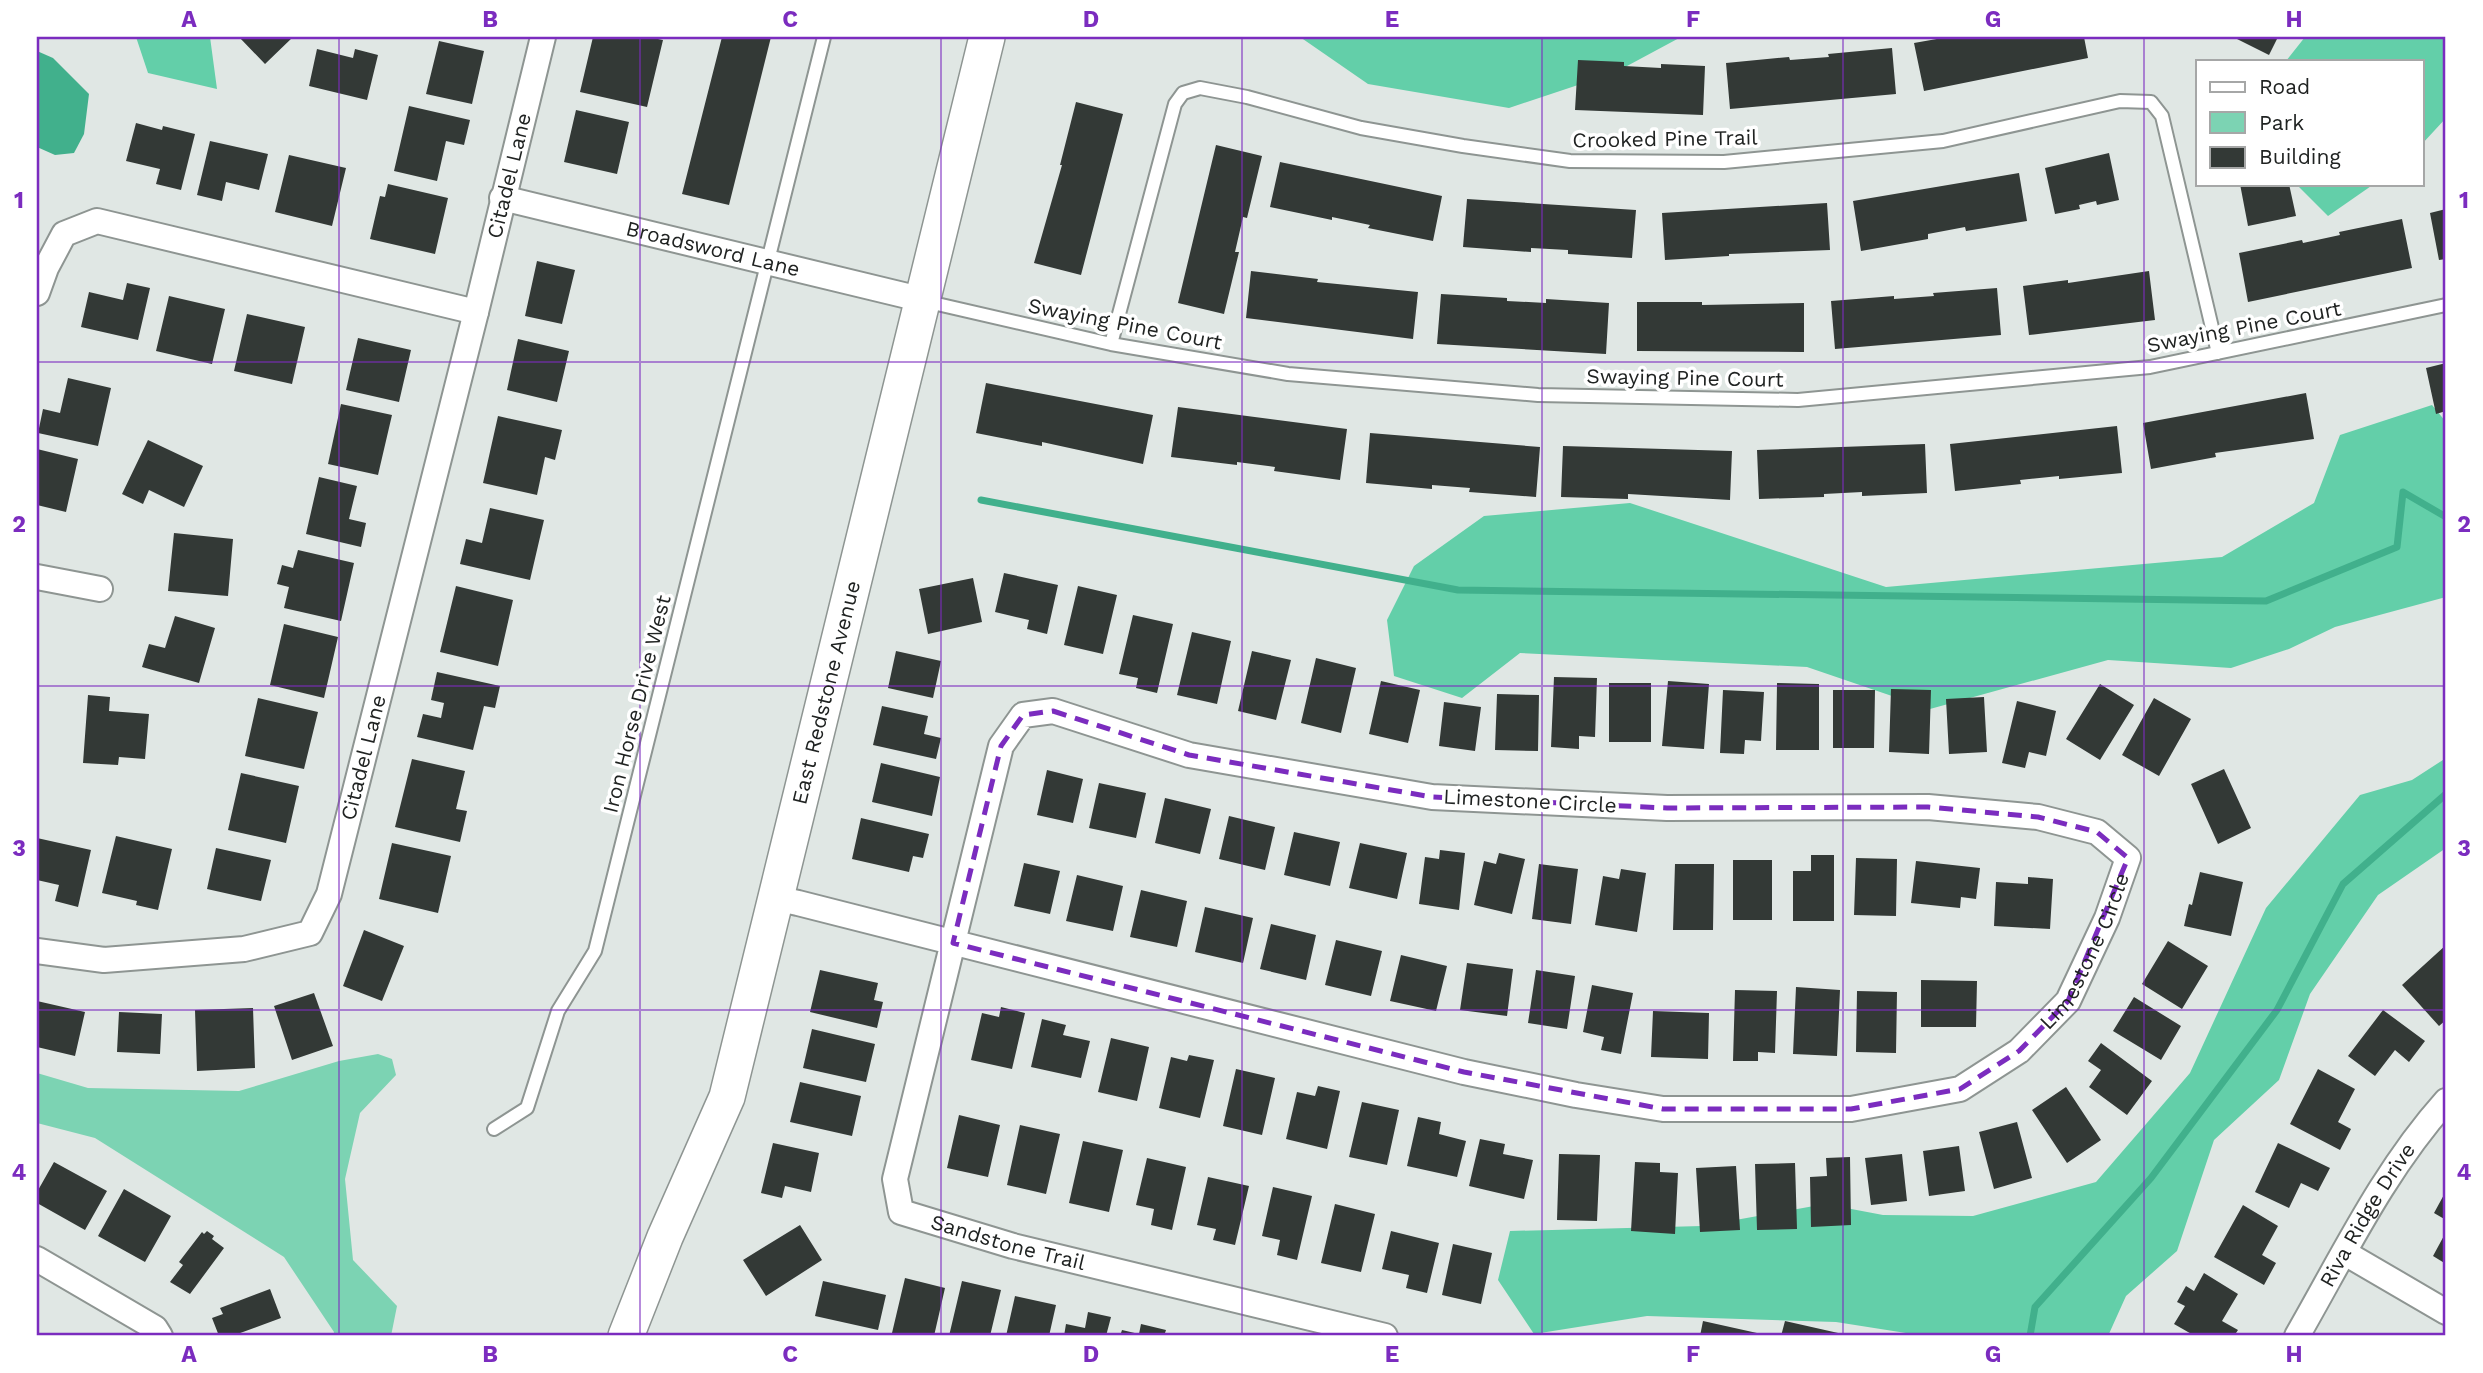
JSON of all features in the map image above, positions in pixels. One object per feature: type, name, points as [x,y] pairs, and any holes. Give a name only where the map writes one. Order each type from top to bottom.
[{"type":"street","name":"Citadel Lane","points":[[37,951],[104,960],[244,949],[310,933],[329,894],[477,312],[542,37]]},
{"type":"street","name":"East Redstone Avenue","points":[[626,1336],[665,1237],[727,1097],[924,300],[986,37]]},
{"type":"street","name":"Broadsword Lane","points":[[502,198],[924,300]]},
{"type":"street","points":[[37,293],[46,268],[64,234],[97,221],[477,312]]},
{"type":"street","points":[[37,577],[100,589]]},
{"type":"street","name":"Limestone Circle","points":[[775,898],[953,943],[1464,1072],[1576,1095],[1663,1109],[1851,1109],[1960,1089],[2019,1051],[2068,1001],[2107,918],[2128,858],[2097,832],[2038,817],[1928,807],[1667,807],[1432,797],[1189,755],[1053,711],[1023,715],[1001,746],[953,943]]},
{"type":"street","name":"Sandstone Trail","points":[[953,943],[895,1179],[901,1212],[1013,1246],[1385,1336]]},
{"type":"street","name":"Riva Ridge Drive","points":[[2297,1336],[2388,1177],[2427,1122],[2446,1101]]},
{"type":"street","points":[[2345,1253],[2446,1312]]},
{"type":"street","points":[[37,1259],[155,1328],[160,1336]]},
{"type":"lane","name":"Iron Horse Drive West","points":[[494,1129],[527,1108],[558,1011],[595,951],[824,37]]},
{"type":"lane","name":"Crooked Pine Trail","points":[[1111,344],[1175,104],[1184,93],[1200,89],[1247,97],[1361,128],[1570,161],[1724,162],[1943,141],[2120,102],[2151,102],[2162,116],[2218,353]]},
{"type":"lane","name":"Swaying Pine Court","points":[[924,300],[1111,344],[1288,374],[1524,394],[1798,400],[2150,367],[2446,306]]},
{"type":"highlighted area","points":[[1053,711],[1189,755],[1432,797],[1667,808],[1928,807],[2038,817],[2097,832],[2128,858],[2068,1001],[2019,1051],[1960,1089],[1851,1109],[1663,1109],[1576,1095],[1464,1072],[953,943],[1001,746],[1023,715]]},
{"type":"green space","points":[[378,1054],[392,1059],[396,1075],[360,1113],[345,1179],[353,1260],[397,1306],[391,1336],[333,1336],[334,1332],[284,1257],[95,1138],[37,1123],[37,1073],[88,1088],[239,1091],[339,1061]]},
{"type":"shaded area","points":[[136,37],[210,37],[217,89],[148,73]]},
{"type":"shaded area","points":[[1300,37],[1681,37],[1614,73],[1509,108],[1368,84]]},
{"type":"shaded area","points":[[2305,37],[2446,37],[2446,118],[2424,142],[2424,60],[2287,60]]},
{"type":"shaded area","points":[[37,51],[53,58],[89,94],[84,134],[74,153],[55,155],[37,147]]},
{"type":"shaded area","points":[[2298,186],[2371,186],[2328,216]]},
{"type":"shaded area","points":[[2432,405],[2446,422],[2446,597],[2335,627],[2289,649],[2231,668],[2108,660],[1930,709],[1807,667],[1520,653],[1462,698],[1394,676],[1387,620],[1414,566],[1484,516],[1630,503],[1886,587],[2222,557],[2314,503],[2340,435]]},
{"type":"shaded area","points":[[2446,758],[2446,848],[2378,895],[2310,994],[2279,1080],[2214,1140],[2177,1251],[2126,1296],[2108,1336],[1925,1336],[1836,1322],[1647,1316],[1534,1334],[1498,1280],[1510,1231],[1702,1226],[1825,1204],[1883,1215],[1973,1216],[2096,1182],[2190,1073],[2266,908],[2360,795],[2412,780]]},
{"type":"building","points":[[239,37],[293,37],[265,64]]},
{"type":"building","points":[[593,37],[648,37],[663,40],[647,107],[580,92]]},
{"type":"building","points":[[722,37],[771,37],[729,205],[682,194]]},
{"type":"building","points":[[1948,37],[2084,37],[2088,58],[1924,91],[1914,43]]},
{"type":"building","points":[[2233,37],[2278,37],[2269,55]]},
{"type":"building","points":[[439,41],[484,51],[472,104],[426,94]]},
{"type":"building","points":[[1892,48],[1896,94],[1730,109],[1726,63],[1789,57],[1790,60],[1829,57],[1828,54]]},
{"type":"building","points":[[317,49],[353,58],[355,49],[378,55],[367,100],[309,86]]},
{"type":"building","points":[[1578,60],[1624,62],[1624,66],[1661,68],[1661,64],[1705,66],[1703,115],[1575,110]]},
{"type":"building","points":[[1076,102],[1123,114],[1081,275],[1034,263],[1062,165]]},
{"type":"building","points":[[409,106],[470,120],[464,145],[446,141],[437,181],[394,171]]},
{"type":"building","points":[[576,110],[629,122],[617,174],[564,162]]},
{"type":"building","points":[[136,123],[162,130],[163,126],[195,134],[181,190],[156,184],[160,169],[126,161]]},
{"type":"building","points":[[210,141],[268,154],[259,190],[226,182],[222,201],[197,195]]},
{"type":"building","points":[[1216,145],[1262,156],[1247,218],[1243,217],[1235,252],[1239,252],[1224,314],[1178,303]]},
{"type":"building","points":[[2109,153],[2119,200],[2097,205],[2096,201],[2079,205],[2080,209],[2055,214],[2045,168]]},
{"type":"building","points":[[289,155],[346,168],[332,226],[275,212]]},
{"type":"building","points":[[1280,162],[1442,196],[1433,241],[1368,228],[1370,225],[1332,217],[1332,220],[1270,207]]},
{"type":"building","points":[[2019,173],[2027,221],[1966,231],[1965,227],[1928,234],[1928,239],[1861,251],[1853,201]]},
{"type":"building","points":[[388,184],[448,198],[435,254],[370,239],[380,196],[385,197]]},
{"type":"building","points":[[2240,186],[2289,186],[2296,216],[2248,226]]},
{"type":"building","points":[[1467,199],[1636,210],[1632,258],[1568,254],[1568,250],[1531,248],[1531,252],[1463,247]]},
{"type":"building","points":[[1827,203],[1830,250],[1729,254],[1665,260],[1662,213]]},
{"type":"building","points":[[2446,209],[2446,259],[2439,260],[2430,213]]},
{"type":"building","points":[[2402,219],[2412,268],[2248,302],[2239,253],[2302,240],[2303,243],[2340,235],[2339,232]]},
{"type":"building","points":[[537,261],[575,270],[562,324],[525,316]]},
{"type":"building","points":[[1251,271],[1318,279],[1317,282],[1418,292],[1413,339],[1246,318]]},
{"type":"building","points":[[2149,271],[2155,320],[2029,335],[2023,286],[2068,280],[2068,283]]},
{"type":"building","points":[[127,283],[150,288],[138,340],[81,327],[89,292],[123,300]]},
{"type":"building","points":[[1997,288],[2001,335],[1835,349],[1831,301],[1934,296],[1933,293]]},
{"type":"building","points":[[1441,294],[1507,298],[1507,301],[1546,303],[1546,299],[1609,303],[1606,354],[1437,344]]},
{"type":"building","points":[[169,296],[225,309],[212,364],[156,351]]},
{"type":"building","points":[[1637,302],[1702,302],[1702,305],[1804,303],[1804,352],[1637,351]]},
{"type":"building","points":[[247,314],[305,327],[292,384],[234,371]]},
{"type":"building","points":[[358,338],[411,350],[399,402],[346,390]]},
{"type":"building","points":[[518,339],[569,351],[557,402],[507,390]]},
{"type":"building","points":[[2446,363],[2446,411],[2436,414],[2426,368]]},
{"type":"building","points":[[68,378],[111,388],[98,446],[38,433],[43,409],[60,413]]},
{"type":"building","points":[[986,383],[1153,415],[1143,464],[1042,442],[1042,446],[976,433]]},
{"type":"building","points":[[2306,393],[2314,439],[2215,453],[2216,457],[2151,469],[2143,423]]},
{"type":"building","points":[[341,404],[392,415],[378,475],[328,464]]},
{"type":"building","points":[[1178,407],[1347,429],[1340,480],[1274,471],[1275,467],[1171,457]]},
{"type":"building","points":[[498,416],[562,430],[555,460],[545,457],[537,495],[483,483]]},
{"type":"building","points":[[2117,426],[2122,473],[2020,480],[2021,484],[1955,491],[1950,444]]},
{"type":"building","points":[[1370,433],[1540,447],[1536,497],[1469,492],[1470,488],[1432,485],[1432,489],[1366,483]]},
{"type":"building","points":[[148,440],[203,466],[184,507],[149,490],[143,504],[122,494]]},
{"type":"building","points":[[1925,444],[1927,493],[1862,496],[1862,492],[1824,494],[1824,497],[1759,499],[1757,450]]},
{"type":"building","points":[[1563,446],[1732,451],[1730,500],[1628,494],[1628,499],[1561,497]]},
{"type":"building","points":[[37,449],[78,459],[66,512],[37,505]]},
{"type":"building","points":[[319,477],[357,486],[349,519],[366,523],[361,547],[306,534]]},
{"type":"building","points":[[490,508],[544,520],[530,580],[460,564],[466,539],[482,543]]},
{"type":"building","points":[[174,533],[233,539],[228,596],[168,591]]},
{"type":"building","points":[[298,550],[354,563],[341,621],[284,608],[289,587],[277,584],[282,565],[293,568]]},
{"type":"building","points":[[1004,573],[1058,585],[1047,634],[1027,629],[1029,620],[995,612]]},
{"type":"building","points":[[973,578],[982,622],[928,634],[919,589]]},
{"type":"building","points":[[456,586],[513,600],[498,666],[440,652]]},
{"type":"building","points":[[1078,586],[1117,595],[1103,654],[1064,645]]},
{"type":"building","points":[[1133,615],[1173,624],[1157,693],[1136,688],[1138,678],[1119,674]]},
{"type":"building","points":[[175,616],[215,628],[199,683],[142,667],[149,644],[165,648]]},
{"type":"building","points":[[284,624],[338,637],[324,698],[270,685]]},
{"type":"building","points":[[1192,632],[1231,641],[1217,704],[1177,695]]},
{"type":"building","points":[[896,651],[941,661],[933,698],[888,688]]},
{"type":"building","points":[[1252,651],[1291,660],[1276,720],[1238,711]]},
{"type":"building","points":[[1316,658],[1356,668],[1341,733],[1301,723]]},
{"type":"building","points":[[437,672],[500,686],[495,708],[484,706],[473,750],[417,737],[423,714],[441,718],[444,703],[431,700]]},
{"type":"building","points":[[1554,677],[1597,678],[1595,737],[1579,736],[1579,749],[1551,747]]},
{"type":"building","points":[[1381,681],[1420,690],[1408,743],[1369,734]]},
{"type":"building","points":[[1668,681],[1709,684],[1704,749],[1662,746]]},
{"type":"building","points":[[1609,683],[1651,683],[1651,742],[1609,742]]},
{"type":"building","points":[[1777,683],[1819,684],[1819,750],[1776,750]]},
{"type":"building","points":[[2100,684],[2134,705],[2100,760],[2066,739]]},
{"type":"building","points":[[1891,689],[1931,690],[1929,754],[1889,752]]},
{"type":"building","points":[[1723,690],[1764,692],[1761,741],[1745,740],[1744,754],[1720,753]]},
{"type":"building","points":[[1833,690],[1875,690],[1874,748],[1833,748]]},
{"type":"building","points":[[1497,694],[1539,695],[1538,751],[1495,750]]},
{"type":"building","points":[[88,695],[110,697],[109,711],[149,714],[145,759],[119,757],[118,765],[83,763]]},
{"type":"building","points":[[1984,697],[1987,752],[1949,754],[1946,699]]},
{"type":"building","points":[[258,698],[318,712],[304,769],[245,756]]},
{"type":"building","points":[[2154,698],[2191,719],[2159,776],[2122,755]]},
{"type":"building","points":[[2017,701],[2056,711],[2046,756],[2029,752],[2025,768],[2002,763]]},
{"type":"building","points":[[1444,702],[1481,707],[1475,751],[1439,746]]},
{"type":"building","points":[[882,706],[928,716],[924,734],[941,738],[936,759],[873,745]]},
{"type":"building","points":[[412,759],[465,771],[456,809],[467,811],[460,842],[395,827]]},
{"type":"building","points":[[881,763],[940,777],[932,816],[872,802]]},
{"type":"building","points":[[2224,769],[2251,828],[2218,844],[2191,784]]},
{"type":"building","points":[[1047,770],[1083,779],[1073,823],[1037,815]]},
{"type":"building","points":[[241,773],[299,786],[286,843],[228,830]]},
{"type":"building","points":[[1099,783],[1146,793],[1136,838],[1089,828]]},
{"type":"building","points":[[1165,798],[1211,809],[1200,854],[1155,843]]},
{"type":"building","points":[[1229,816],[1275,827],[1265,870],[1219,859]]},
{"type":"building","points":[[861,818],[929,834],[923,858],[913,856],[909,872],[852,859]]},
{"type":"building","points":[[1294,832],[1340,842],[1330,886],[1284,875]]},
{"type":"building","points":[[116,836],[172,849],[158,910],[136,905],[137,901],[102,893]]},
{"type":"building","points":[[37,838],[91,850],[78,907],[55,901],[59,885],[37,880]]},
{"type":"building","points":[[392,843],[451,856],[438,913],[379,899]]},
{"type":"building","points":[[1360,843],[1407,853],[1397,899],[1349,888]]},
{"type":"building","points":[[216,848],[271,860],[261,901],[207,889]]},
{"type":"building","points":[[1440,850],[1465,853],[1459,910],[1419,904],[1425,857],[1439,859]]},
{"type":"building","points":[[1499,853],[1525,859],[1512,914],[1474,905],[1484,861],[1496,864]]},
{"type":"building","points":[[1811,855],[1834,855],[1834,921],[1793,921],[1793,871],[1811,871]]},
{"type":"building","points":[[1856,858],[1897,859],[1896,916],[1854,915]]},
{"type":"building","points":[[1733,860],[1772,860],[1772,920],[1733,920]]},
{"type":"building","points":[[1916,861],[1980,868],[1976,899],[1961,897],[1960,908],[1911,903]]},
{"type":"building","points":[[1024,863],[1060,871],[1050,914],[1014,906]]},
{"type":"building","points":[[1539,864],[1578,869],[1571,924],[1532,919]]},
{"type":"building","points":[[1675,864],[1714,864],[1713,930],[1673,930]]},
{"type":"building","points":[[1621,869],[1646,873],[1637,932],[1595,925],[1603,876],[1619,879]]},
{"type":"building","points":[[2200,872],[2243,882],[2231,936],[2184,926]]},
{"type":"building","points":[[1077,875],[1123,886],[1113,931],[1066,921]]},
{"type":"building","points":[[2028,877],[2053,879],[2050,929],[1994,926],[1996,882],[2028,884]]},
{"type":"building","points":[[1141,890],[1187,901],[1177,947],[1130,937]]},
{"type":"building","points":[[1205,907],[1253,918],[1243,963],[1195,952]]},
{"type":"building","points":[[1271,924],[1316,935],[1306,980],[1260,969]]},
{"type":"building","points":[[364,930],[404,946],[382,1001],[343,986]]},
{"type":"building","points":[[1336,940],[1382,951],[1371,996],[1325,985]]},
{"type":"building","points":[[2168,941],[2208,966],[2182,1009],[2142,984]]},
{"type":"building","points":[[2446,945],[2446,1020],[2439,1026],[2402,985]]},
{"type":"building","points":[[1401,955],[1447,966],[1436,1011],[1390,1001]]},
{"type":"building","points":[[1467,963],[1513,969],[1507,1016],[1460,1010]]},
{"type":"building","points":[[820,970],[878,983],[874,1000],[883,1002],[877,1028],[810,1012]]},
{"type":"building","points":[[1536,970],[1575,976],[1567,1029],[1528,1023]]},
{"type":"building","points":[[1921,980],[1977,981],[1976,1027],[1921,1027]]},
{"type":"building","points":[[1592,985],[1633,993],[1621,1054],[1601,1050],[1604,1037],[1583,1032]]},
{"type":"building","points":[[1796,987],[1840,990],[1837,1056],[1793,1054]]},
{"type":"building","points":[[1735,990],[1777,991],[1775,1053],[1758,1052],[1758,1061],[1733,1061]]},
{"type":"building","points":[[1857,991],[1897,992],[1896,1053],[1856,1052]]},
{"type":"building","points":[[314,993],[333,1046],[292,1060],[274,1006]]},
{"type":"building","points":[[2134,997],[2181,1026],[2161,1060],[2113,1031]]},
{"type":"building","points":[[37,1001],[85,1012],[75,1056],[37,1047]]},
{"type":"building","points":[[1001,1007],[1025,1013],[1012,1069],[971,1060],[982,1013],[999,1017]]},
{"type":"building","points":[[253,1008],[255,1068],[197,1071],[195,1010]]},
{"type":"building","points":[[2383,1010],[2425,1041],[2409,1062],[2395,1050],[2375,1076],[2348,1056]]},
{"type":"building","points":[[1653,1011],[1709,1013],[1708,1059],[1651,1057]]},
{"type":"building","points":[[119,1012],[162,1014],[160,1054],[117,1052]]},
{"type":"building","points":[[1042,1019],[1066,1025],[1063,1035],[1090,1041],[1081,1078],[1031,1067]]},
{"type":"building","points":[[812,1029],[875,1044],[866,1082],[803,1068]]},
{"type":"building","points":[[1111,1038],[1149,1047],[1137,1101],[1098,1092]]},
{"type":"building","points":[[2101,1043],[2152,1081],[2127,1115],[2089,1087],[2101,1070],[2088,1061]]},
{"type":"building","points":[[1189,1055],[1214,1060],[1200,1118],[1159,1108],[1171,1057],[1187,1061]]},
{"type":"building","points":[[1236,1069],[1275,1078],[1262,1135],[1223,1126]]},
{"type":"building","points":[[2318,1069],[2355,1089],[2338,1122],[2351,1129],[2340,1150],[2290,1124]]},
{"type":"building","points":[[800,1082],[861,1096],[852,1136],[790,1122]]},
{"type":"building","points":[[1318,1086],[1340,1091],[1327,1149],[1286,1139],[1297,1092],[1315,1096]]},
{"type":"building","points":[[2066,1087],[2101,1140],[2067,1163],[2032,1110]]},
{"type":"building","points":[[1362,1102],[1399,1110],[1387,1165],[1349,1157]]},
{"type":"building","points":[[959,1115],[1000,1125],[988,1177],[947,1168]]},
{"type":"building","points":[[1418,1117],[1441,1122],[1439,1134],[1466,1141],[1457,1177],[1407,1166]]},
{"type":"building","points":[[2017,1122],[2032,1178],[1994,1189],[1979,1132]]},
{"type":"building","points":[[1020,1125],[1060,1134],[1046,1194],[1007,1185]]},
{"type":"building","points":[[1480,1139],[1505,1144],[1503,1154],[1533,1160],[1524,1199],[1469,1186]]},
{"type":"building","points":[[1083,1141],[1123,1150],[1109,1212],[1069,1203]]},
{"type":"building","points":[[773,1143],[819,1153],[811,1192],[785,1186],[782,1198],[761,1193]]},
{"type":"building","points":[[2278,1143],[2330,1168],[2318,1191],[2301,1183],[2289,1208],[2255,1192]]},
{"type":"building","points":[[1959,1146],[1965,1191],[1929,1196],[1923,1151]]},
{"type":"building","points":[[1559,1154],[1600,1155],[1597,1221],[1557,1220]]},
{"type":"building","points":[[1902,1154],[1907,1201],[1871,1205],[1865,1158]]},
{"type":"building","points":[[1850,1157],[1851,1225],[1811,1227],[1810,1177],[1827,1176],[1826,1158]]},
{"type":"building","points":[[1147,1158],[1186,1167],[1172,1230],[1151,1225],[1154,1209],[1136,1205]]},
{"type":"building","points":[[54,1162],[107,1191],[85,1230],[37,1203],[37,1192]]},
{"type":"building","points":[[1635,1162],[1660,1163],[1660,1172],[1678,1173],[1675,1234],[1631,1231]]},
{"type":"building","points":[[1795,1163],[1797,1229],[1757,1230],[1755,1164]]},
{"type":"building","points":[[1736,1166],[1740,1230],[1700,1232],[1696,1168]]},
{"type":"building","points":[[1208,1177],[1249,1186],[1235,1245],[1213,1240],[1216,1229],[1197,1225]]},
{"type":"building","points":[[1273,1187],[1312,1196],[1297,1260],[1277,1255],[1280,1240],[1262,1236]]},
{"type":"building","points":[[124,1189],[171,1216],[145,1262],[98,1236]]},
{"type":"building","points":[[2446,1191],[2446,1220],[2434,1213]]},
{"type":"building","points":[[1335,1204],[1375,1214],[1361,1272],[1321,1263]]},
{"type":"building","points":[[2243,1205],[2278,1226],[2262,1255],[2276,1263],[2264,1285],[2214,1257]]},
{"type":"building","points":[[800,1225],[822,1260],[766,1296],[743,1260]]},
{"type":"building","points":[[207,1231],[214,1236],[212,1239],[224,1248],[190,1294],[170,1282],[183,1265],[179,1262],[202,1232],[204,1234]]},
{"type":"building","points":[[1391,1231],[1439,1243],[1427,1293],[1406,1288],[1409,1275],[1382,1269]]},
{"type":"building","points":[[2446,1232],[2446,1264],[2433,1256]]},
{"type":"building","points":[[1453,1244],[1492,1253],[1481,1304],[1442,1295]]},
{"type":"building","points":[[2204,1273],[2238,1294],[2222,1321],[2238,1330],[2234,1336],[2195,1336],[2174,1324],[2185,1306],[2177,1302],[2186,1286],[2194,1291]]},
{"type":"building","points":[[905,1278],[945,1288],[934,1336],[892,1333]]},
{"type":"building","points":[[823,1281],[886,1295],[878,1330],[815,1316]]},
{"type":"building","points":[[962,1281],[1001,1290],[990,1336],[949,1336]]},
{"type":"building","points":[[270,1289],[281,1318],[232,1336],[219,1336],[212,1318],[223,1314],[220,1308]]},
{"type":"building","points":[[1015,1296],[1056,1305],[1049,1336],[1006,1336]]},
{"type":"building","points":[[1088,1312],[1111,1317],[1106,1336],[1064,1336],[1066,1324],[1085,1328]]},
{"type":"building","points":[[1703,1321],[1766,1335],[1766,1336],[1700,1336]]},
{"type":"building","points":[[1785,1321],[1847,1335],[1847,1336],[1781,1336]]},
{"type":"building","points":[[1141,1324],[1166,1330],[1164,1336],[1120,1336],[1122,1330],[1139,1334]]},
{"type":"waterway","points":[[981,500],[1458,590],[2266,601],[2397,547],[2403,492],[2446,517]]},
{"type":"waterway","points":[[2030,1336],[2035,1307],[2151,1178],[2277,1010],[2343,884],[2446,794]]}]
